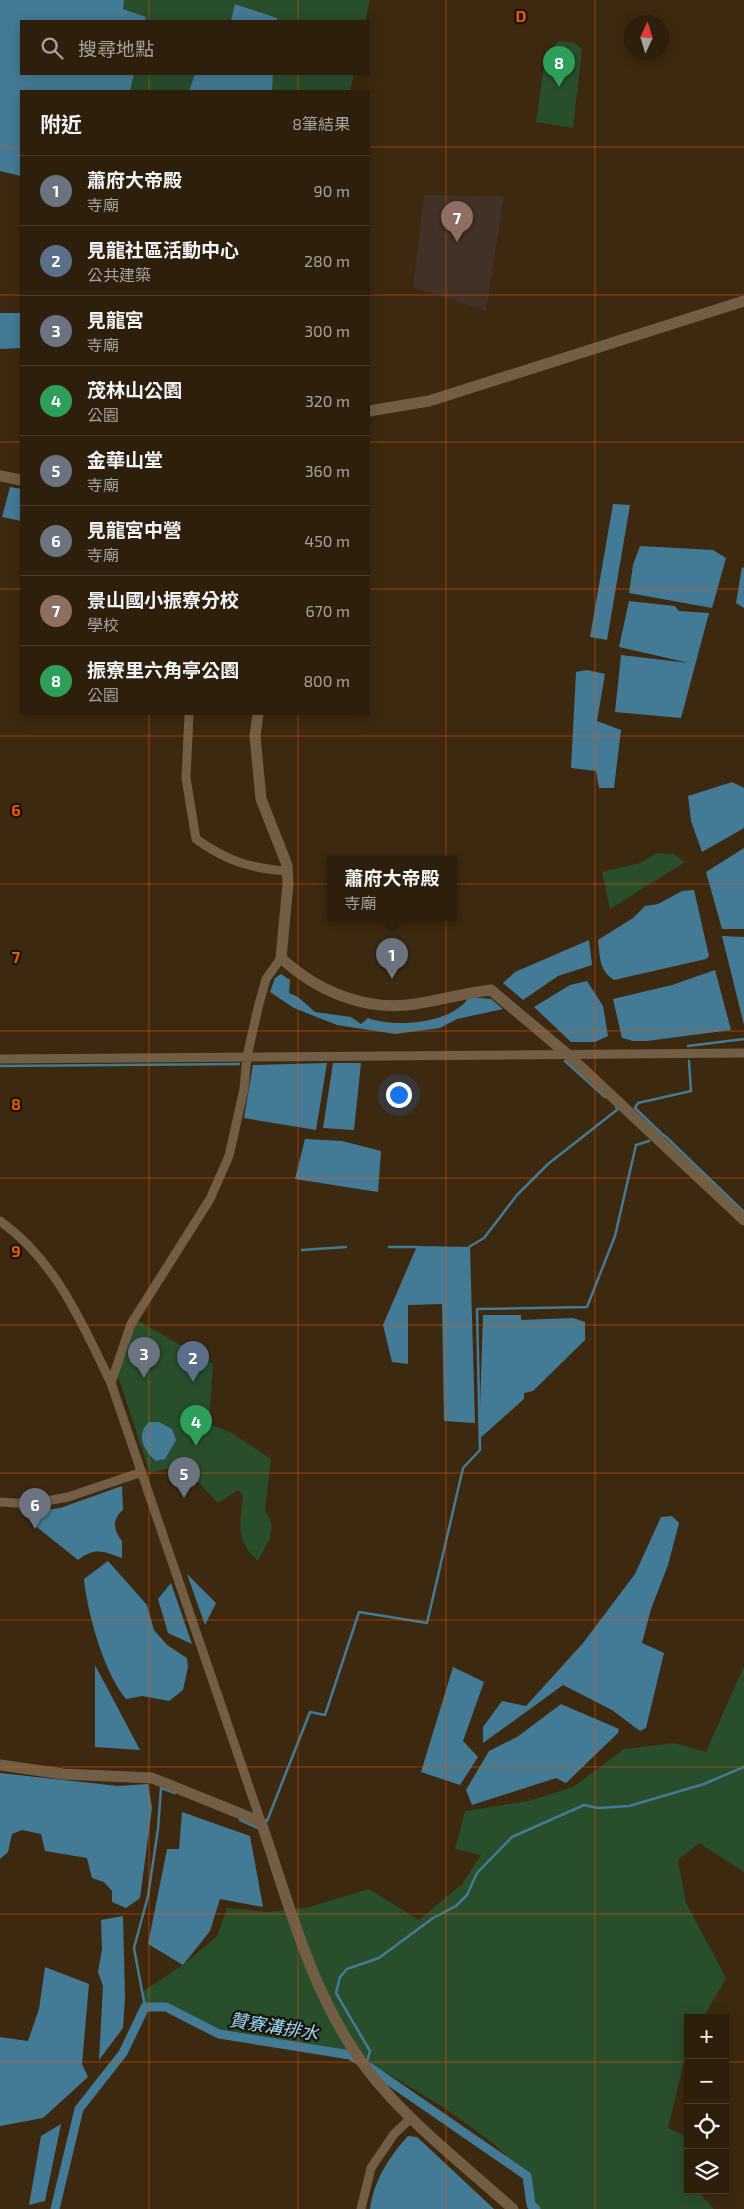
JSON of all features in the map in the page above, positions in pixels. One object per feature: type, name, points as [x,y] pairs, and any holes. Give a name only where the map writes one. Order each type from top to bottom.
[{"type":"street","points":[[370,412],[429,401],[744,301]]},
{"type":"street","points":[[0,476],[20,480]]},
{"type":"street","points":[[189,715],[186,778],[196,839],[235,862],[257,869],[286,871]]},
{"type":"street","points":[[111,1383],[131,1324],[210,1199],[229,1156],[244,1089],[247,1056],[266,979],[281,958],[288,884],[287,865],[260,799],[255,736],[258,715]]},
{"type":"street","points":[[281,958],[296,972],[323,988],[348,999],[378,1004],[414,1004],[491,990],[567,1054],[744,1220]]},
{"type":"street","points":[[0,1059],[744,1053]]},
{"type":"street","points":[[0,1221],[42,1259],[60,1284],[80,1319],[111,1383],[312,1972],[336,2022],[362,2063],[410,2118],[513,2209]]},
{"type":"street","points":[[0,1502],[30,1504],[68,1497],[142,1472]]},
{"type":"street","points":[[0,1765],[63,1774],[152,1778],[261,1822]]},
{"type":"street","points":[[362,2209],[371,2168],[394,2134],[410,2118]]},
{"type":"shaded area","points":[[424,195],[504,196],[486,311],[413,287]]},
{"type":"green space","points":[[124,0],[370,0],[365,20],[277,20],[277,18],[236,4],[231,20],[145,20],[146,17],[123,9]]},
{"type":"green space","points":[[559,41],[574,43],[582,49],[573,128],[536,122],[546,52]]},
{"type":"green space","points":[[134,75],[195,75],[189,90],[130,90]]},
{"type":"green space","points":[[273,75],[354,75],[350,90],[272,90]]},
{"type":"green space","points":[[657,853],[674,854],[685,862],[610,909],[602,872],[640,863]]},
{"type":"green space","points":[[137,1320],[213,1364],[209,1424],[230,1432],[271,1459],[265,1510],[272,1524],[270,1538],[258,1561],[242,1539],[240,1524],[243,1496],[238,1490],[218,1503],[182,1465],[150,1473],[116,1370]]},
{"type":"green space","points":[[744,1666],[744,1872],[699,1843],[678,1860],[686,1903],[726,1978],[705,2014],[684,2014],[684,2062],[668,2128],[684,2135],[684,2194],[701,2194],[714,2209],[539,2209],[530,2198],[527,2176],[494,2144],[449,2111],[387,2073],[358,2060],[211,2030],[166,2007],[145,2007],[142,1992],[183,1965],[217,1936],[227,1908],[268,1912],[306,1908],[369,1889],[419,1920],[462,1884],[481,1855],[455,1849],[465,1811],[529,1801],[573,1787],[624,1749],[674,1743],[706,1752]]},
{"type":"water","points":[[0,0],[124,0],[123,9],[146,17],[145,20],[20,20],[20,75],[134,75],[130,90],[20,90],[20,176],[0,171]]},
{"type":"water","points":[[235,4],[277,18],[277,20],[231,20]]},
{"type":"water","points":[[195,75],[273,75],[272,90],[189,90]]},
{"type":"water","points":[[0,313],[20,313],[20,348],[0,349]]},
{"type":"water","points":[[10,487],[20,489],[20,521],[2,517]]},
{"type":"water","points":[[613,504],[630,505],[607,640],[590,637]]},
{"type":"water","points":[[640,546],[713,550],[726,558],[712,608],[629,593],[633,565]]},
{"type":"water","points":[[742,567],[744,568],[744,608],[736,603]]},
{"type":"water","points":[[629,601],[675,606],[679,611],[709,613],[681,718],[615,712],[621,655],[689,663],[619,647]]},
{"type":"water","points":[[587,670],[605,674],[597,721],[621,730],[614,788],[599,788],[596,771],[571,768],[576,672]]},
{"type":"water","points":[[732,782],[744,788],[744,828],[702,852],[691,821],[688,796]]},
{"type":"water","points":[[744,848],[744,929],[722,929],[706,872]]},
{"type":"water","points":[[694,890],[709,956],[706,959],[614,980],[605,972],[601,963],[598,940],[633,918],[645,906],[658,904],[682,891]]},
{"type":"water","points":[[722,936],[744,937],[744,1025]]},
{"type":"water","points":[[589,940],[592,965],[558,976],[523,1000],[503,983],[515,972]]},
{"type":"water","points":[[715,970],[731,1030],[647,1041],[633,1041],[622,1038],[613,999],[672,985]]},
{"type":"water","points":[[281,974],[290,980],[289,993],[298,997],[315,1012],[351,1017],[361,1024],[368,1018],[393,1023],[408,1023],[437,1018],[461,1006],[469,997],[491,999],[503,1009],[457,1019],[440,1028],[395,1034],[337,1025],[294,1008],[270,992],[275,978]]},
{"type":"water","points":[[587,981],[603,1006],[608,1036],[595,1042],[571,1042],[534,1007],[570,985]]},
{"type":"water","points":[[327,1063],[316,1130],[244,1118],[253,1065]]},
{"type":"water","points":[[333,1063],[361,1063],[354,1130],[323,1128]]},
{"type":"water","points":[[305,1139],[342,1141],[381,1151],[378,1192],[295,1179]]},
{"type":"water","points":[[417,1246],[470,1247],[475,1423],[444,1421],[442,1304],[408,1305],[408,1364],[392,1362],[383,1325]]},
{"type":"water","points":[[483,1315],[521,1315],[521,1320],[573,1318],[585,1322],[585,1340],[533,1391],[524,1393],[524,1399],[479,1439]]},
{"type":"water","points":[[149,1422],[159,1422],[172,1429],[176,1440],[165,1459],[156,1461],[145,1448],[142,1432]]},
{"type":"water","points":[[122,1486],[123,1510],[115,1521],[115,1529],[122,1541],[122,1558],[99,1551],[89,1553],[78,1560],[33,1524],[39,1511],[60,1508]]},
{"type":"water","points":[[672,1516],[679,1523],[668,1565],[651,1609],[642,1643],[664,1653],[646,1728],[640,1731],[612,1710],[563,1685],[483,1743],[483,1727],[502,1701],[526,1706],[583,1643],[635,1574],[661,1517]]},
{"type":"water","points":[[108,1561],[147,1605],[154,1630],[167,1645],[187,1658],[188,1667],[183,1690],[169,1701],[142,1696],[126,1699],[118,1688],[104,1658],[93,1625],[84,1579]]},
{"type":"water","points":[[187,1574],[216,1603],[205,1625]]},
{"type":"water","points":[[171,1583],[192,1644],[168,1633],[158,1599]]},
{"type":"water","points":[[95,1665],[140,1750],[95,1747]]},
{"type":"water","points":[[453,1667],[484,1682],[463,1741],[478,1757],[460,1785],[421,1772]]},
{"type":"water","points":[[561,1704],[619,1729],[618,1733],[566,1783],[556,1778],[472,1805],[466,1790],[489,1751],[517,1737]]},
{"type":"water","points":[[0,1773],[118,1786],[148,1784],[152,1808],[140,1898],[126,1908],[112,1902],[112,1891],[104,1882],[92,1878],[87,1858],[45,1851],[41,1834],[22,1830],[12,1834],[8,1852],[0,1859]]},
{"type":"water","points":[[182,1812],[250,1836],[263,1907],[220,1899],[210,1931],[183,1965],[148,1944],[167,1849],[179,1849]]},
{"type":"water","points":[[123,1916],[125,1997],[123,2028],[99,2060],[103,1986],[98,1972],[102,1949],[101,1920]]},
{"type":"water","points":[[45,1967],[89,1984],[82,2064],[88,2077],[43,2118],[0,2126],[0,2037],[28,2041],[39,2009]]},
{"type":"water","points":[[61,2124],[45,2201],[29,2205],[41,2136]]},
{"type":"water","points":[[408,2136],[417,2137],[494,2209],[370,2209],[375,2188],[383,2170]]},
{"type":"waterway","points":[[688,1046],[744,1039]]},
{"type":"waterway","points":[[565,1061],[605,1097]]},
{"type":"waterway","points":[[664,1136],[635,1108],[638,1103],[691,1091],[689,1061]]},
{"type":"waterway","points":[[0,1066],[239,1064]]},
{"type":"waterway","points":[[469,1247],[484,1238],[517,1195],[548,1164],[618,1109],[616,1107]]},
{"type":"waterway","points":[[665,1136],[744,1212]]},
{"type":"waterway","points":[[267,1821],[310,1712],[325,1715],[359,1612],[427,1623],[463,1468],[480,1450],[477,1309],[587,1307],[615,1236],[636,1145],[649,1141]]},
{"type":"waterway","points":[[302,1250],[346,1247]]},
{"type":"waterway","points":[[389,1247],[418,1247]]},
{"type":"waterway","points":[[367,2062],[370,2051],[336,1993],[340,1977],[347,1969],[379,1958],[433,1918],[456,1906],[467,1895],[477,1873],[512,1837],[584,1805],[598,1808],[629,1806],[704,1784],[744,1767]]},
{"type":"waterway","points":[[145,2007],[134,1948],[148,1896],[158,1829],[161,1788],[175,1793]]},
{"type":"waterway","points":[[240,1820],[260,1829]]},
{"type":"waterway","name":"贊寮溝排水","points":[[55,2209],[79,2109],[123,2053],[145,2007],[166,2007],[219,2034],[350,2055],[358,2060]]},
{"type":"waterway","name":"贊寮溝排水","points":[[369,2067],[527,2176],[531,2205],[536,2209]]},
{"type":"place","name":"振寮里六角亭公園","points":[[559,87]]},
{"type":"place","name":"景山國小振寮分校","points":[[457,242]]},
{"type":"place","name":"蕭府大帝殿","points":[[392,979]]},
{"type":"place","name":"見龍宮","points":[[144,1378]]},
{"type":"place","name":"見龍社區活動中心","points":[[193,1382]]},
{"type":"place","name":"茂林山公園","points":[[196,1446]]},
{"type":"place","name":"金華山堂","points":[[184,1498]]},
{"type":"place","name":"見龍宮中營","points":[[35,1529]]}]
